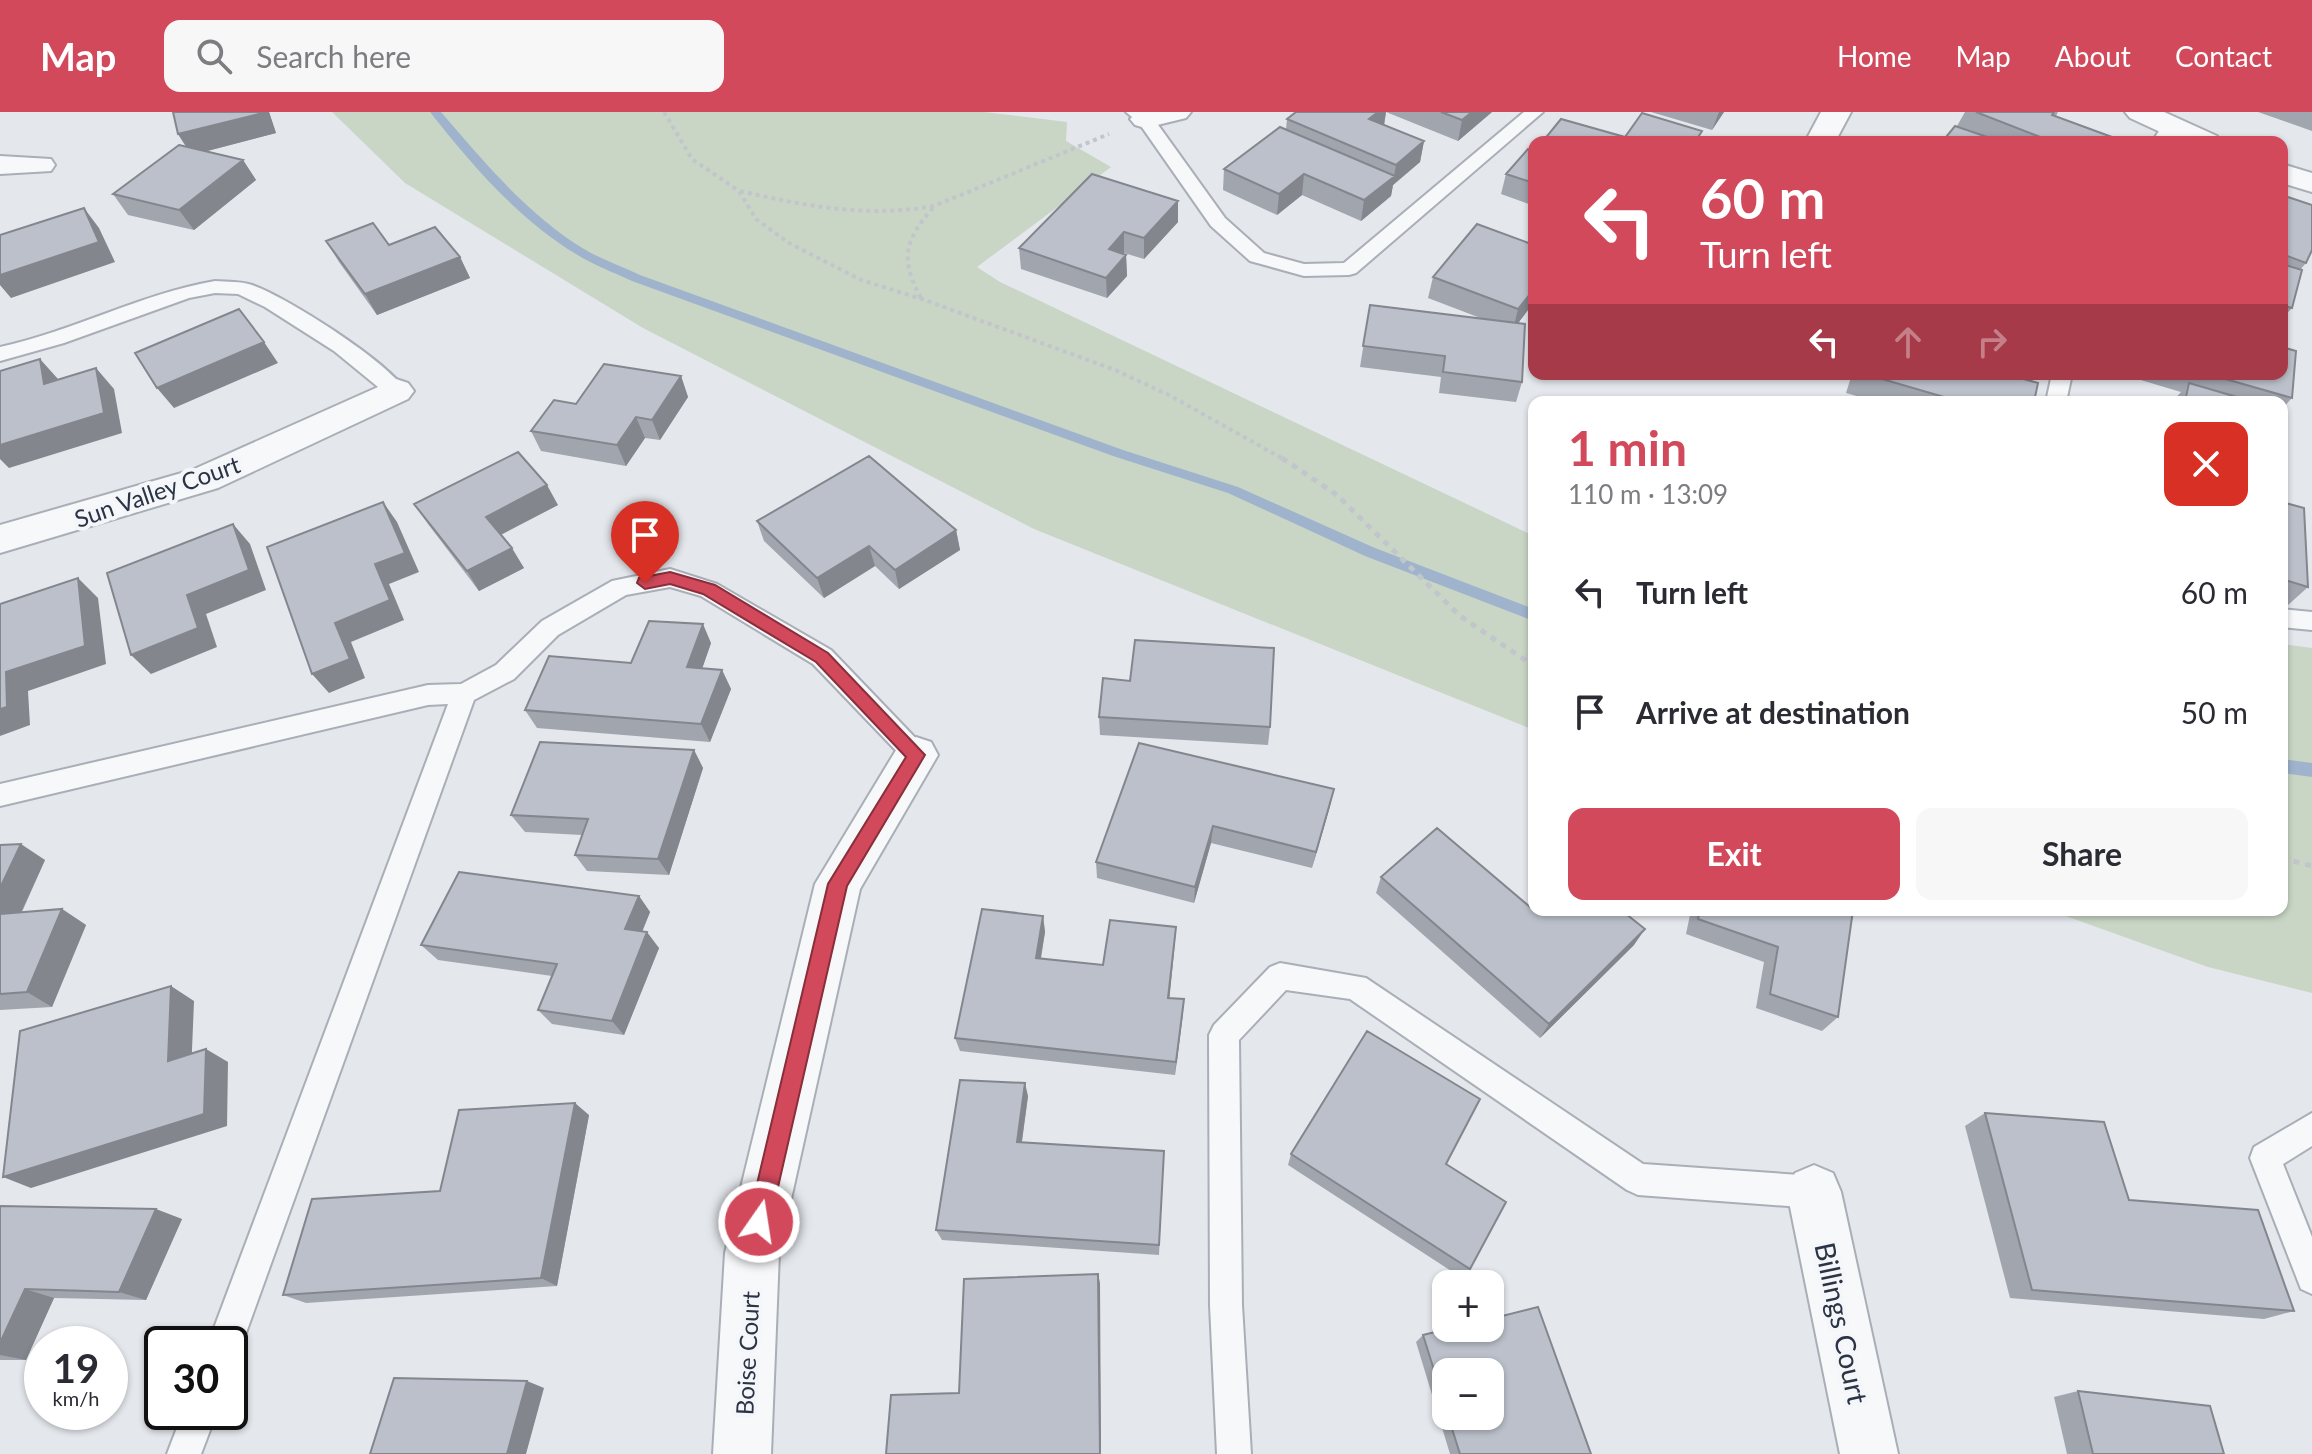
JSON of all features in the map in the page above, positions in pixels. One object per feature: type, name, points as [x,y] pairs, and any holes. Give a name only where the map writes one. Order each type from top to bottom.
[{"type":"street","points":[[1140,116],[1176,112]]},
{"type":"street","points":[[1823,136],[1836,112]]},
{"type":"street","points":[[2140,112],[2166,134]]},
{"type":"street","points":[[0,165],[40,165]]},
{"type":"street","points":[[2288,175],[2312,183]]},
{"type":"street","name":"Sun Valley Court","points":[[0,539],[205,479],[396,391]]},
{"type":"street","name":"Boise Court","points":[[742,1454],[752,1253],[838,884],[916,755]]},
{"type":"street","name":"Billings Court","points":[[1814,1192],[1869,1454]]},
{"type":"lane","points":[[1140,116],[1218,222],[1257,257],[1304,270],[1349,269],[1534,112]]},
{"type":"lane","points":[[0,354],[25,351],[164,300],[212,288],[240,288],[272,303],[368,363],[396,391]]},
{"type":"lane","points":[[0,795],[428,695],[464,694],[505,672],[550,628],[620,587],[670,578],[709,590],[822,657],[916,755]]},
{"type":"lane","points":[[2288,619],[2312,621]]},
{"type":"lane","points":[[232,1326],[464,694]]},
{"type":"lane","points":[[1234,1454],[1226,1305],[1224,1035],[1280,976],[1356,987],[1638,1179],[1814,1192]]},
{"type":"lane","points":[[2312,1128],[2265,1158],[2312,1278]]},
{"type":"lane","points":[[184,1454],[193,1430]]},
{"type":"path","points":[[664,112],[692,159],[739,191],[848,211],[915,211],[934,206],[1140,116]]},
{"type":"path","points":[[739,191],[756,219],[789,243],[861,280],[922,299],[1115,370],[1169,395],[1284,460],[1337,495],[1460,616],[1528,662]]},
{"type":"path","points":[[922,299],[909,277],[906,250],[910,236],[934,206]]},
{"type":"path","points":[[2288,860],[2312,866]]},
{"type":"green space","points":[[332,112],[984,112],[1067,122],[1066,141],[1111,167],[977,267],[1000,282],[1528,533],[1528,728],[1034,529],[643,328],[405,183]]},
{"type":"green space","points":[[2288,645],[2312,648],[2312,993],[2208,967],[2066,916],[2288,916]]},
{"type":"building","points":[[173,112],[263,112],[263,113],[178,134]]},
{"type":"building","points":[[1296,112],[1378,112],[1369,119],[1424,141],[1396,165],[1287,119]]},
{"type":"building","points":[[1441,112],[1472,112],[1462,120]]},
{"type":"building","points":[[1976,112],[2054,112],[2052,115],[2109,136],[2038,136]]},
{"type":"building","points":[[1642,113],[1702,131],[1699,136],[1626,136]]},
{"type":"building","points":[[1561,119],[1621,136],[1547,136]]},
{"type":"building","points":[[1955,126],[1984,136],[1947,136]]},
{"type":"building","points":[[1280,127],[1395,176],[1364,200],[1304,174],[1279,194],[1224,169]]},
{"type":"building","points":[[179,145],[243,160],[179,210],[113,194]]},
{"type":"building","points":[[1528,149],[1528,181],[1506,174]]},
{"type":"building","points":[[1092,174],[1178,201],[1144,238],[1124,232],[1109,249],[1126,255],[1106,278],[1019,248]]},
{"type":"building","points":[[2288,197],[2312,205],[2312,250],[2306,263],[2288,256]]},
{"type":"building","points":[[84,208],[99,242],[0,275],[0,235]]},
{"type":"building","points":[[373,223],[389,245],[435,227],[460,257],[365,294],[326,241]]},
{"type":"building","points":[[1477,224],[1528,243],[1528,296],[1518,309],[1433,277]]},
{"type":"building","points":[[2288,266],[2302,270],[2292,308],[2288,307]]},
{"type":"building","points":[[1370,305],[1525,324],[1522,382],[1443,372],[1445,356],[1363,346]]},
{"type":"building","points":[[239,309],[264,342],[157,388],[135,353]]},
{"type":"building","points":[[2288,349],[2296,351],[2292,398],[2229,380],[2288,380]]},
{"type":"building","points":[[40,359],[44,384],[96,368],[104,413],[0,445],[0,371]]},
{"type":"building","points":[[604,364],[681,376],[652,420],[636,417],[617,445],[531,431],[554,400],[576,404]]},
{"type":"building","points":[[1886,380],[2027,380],[2038,383],[2035,396],[1940,396]]},
{"type":"building","points":[[2189,383],[2233,396],[2186,396]]},
{"type":"building","points":[[518,452],[547,485],[486,517],[512,548],[467,571],[414,504]]},
{"type":"building","points":[[869,456],[956,530],[895,570],[869,546],[817,578],[757,521]]},
{"type":"building","points":[[383,502],[405,553],[375,564],[390,600],[335,623],[350,659],[312,674],[267,547]]},
{"type":"building","points":[[2288,504],[2304,508],[2308,587],[2288,581]]},
{"type":"building","points":[[233,524],[249,570],[187,595],[198,628],[131,655],[107,573]]},
{"type":"building","points":[[78,578],[85,646],[6,672],[7,707],[0,709],[0,604]]},
{"type":"building","points":[[649,621],[703,624],[687,667],[722,670],[701,724],[525,710],[549,656],[631,663]]},
{"type":"building","points":[[1135,640],[1274,648],[1270,727],[1099,717],[1103,678],[1130,681]]},
{"type":"building","points":[[540,742],[694,750],[658,859],[575,855],[588,819],[511,815]]},
{"type":"building","points":[[1139,743],[1334,789],[1316,852],[1213,826],[1195,887],[1096,862]]},
{"type":"building","points":[[1437,828],[1528,905],[1528,916],[1629,916],[1645,929],[1549,1024],[1381,877]]},
{"type":"building","points":[[21,844],[0,888],[0,845]]},
{"type":"building","points":[[459,872],[639,896],[625,929],[647,932],[612,1021],[538,1010],[557,964],[421,945]]},
{"type":"building","points":[[62,909],[27,992],[0,994],[0,914]]},
{"type":"building","points":[[982,909],[1043,916],[1036,958],[1103,965],[1110,920],[1176,927],[1168,998],[1184,999],[1176,1062],[955,1038]]},
{"type":"building","points":[[1699,916],[1852,916],[1838,1017],[1770,994],[1778,947],[1698,919]]},
{"type":"building","points":[[171,986],[168,1061],[206,1049],[204,1114],[3,1177],[20,1031]]},
{"type":"building","points":[[1367,1031],[1480,1099],[1446,1164],[1506,1202],[1470,1269],[1291,1154]]},
{"type":"building","points":[[960,1080],[1025,1083],[1017,1142],[1164,1151],[1159,1245],[936,1230]]},
{"type":"building","points":[[575,1103],[541,1278],[283,1295],[312,1199],[440,1191],[459,1110]]},
{"type":"building","points":[[1985,1113],[2104,1122],[2129,1200],[2258,1210],[2294,1311],[2032,1290]]},
{"type":"building","points":[[0,1206],[156,1209],[119,1292],[25,1289],[0,1343]]},
{"type":"building","points":[[1098,1274],[1100,1454],[886,1454],[891,1395],[959,1393],[964,1279]]},
{"type":"building","points":[[1538,1307],[1591,1454],[1460,1454],[1452,1430],[1504,1430],[1504,1358],[1432,1358],[1432,1364],[1423,1335],[1432,1333],[1432,1342],[1504,1342],[1504,1316]]},
{"type":"building","points":[[394,1378],[527,1381],[507,1454],[370,1454]]},
{"type":"building","points":[[2078,1391],[2210,1406],[2224,1454],[2093,1454]]},
{"type":"waterway","points":[[435,112],[520,205],[558,238],[600,262],[636,278],[1118,453],[1233,490],[1370,552],[1528,613]]},
{"type":"waterway","points":[[2288,767],[2312,770]]},
{"type":"route","points":[[645,583],[670,578],[709,590],[822,657],[916,755],[838,884],[759,1222]]}]
